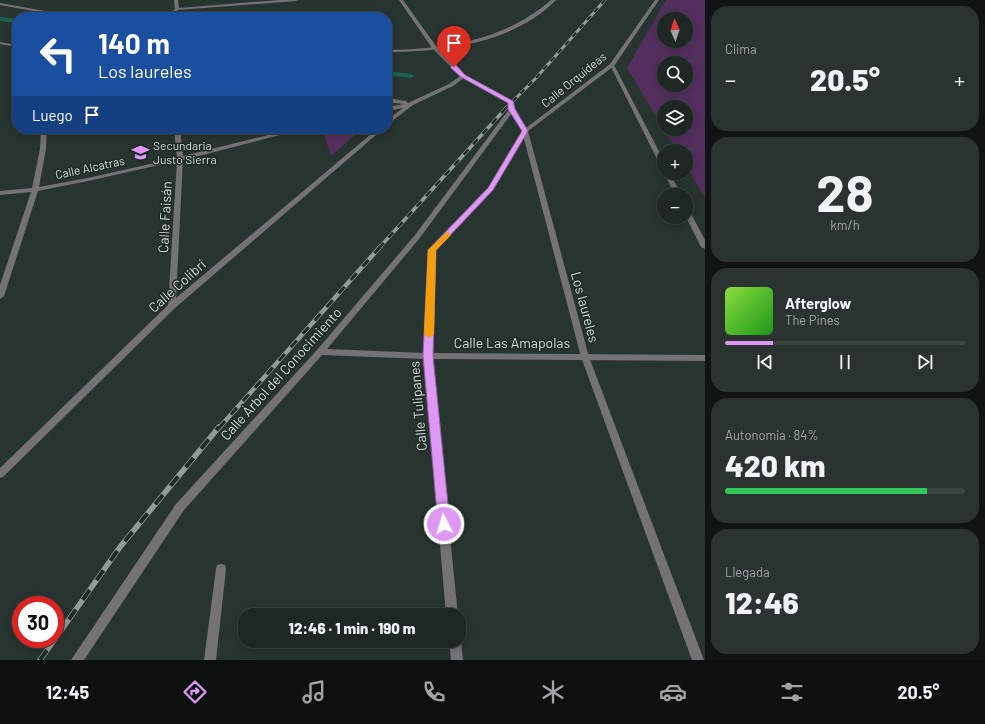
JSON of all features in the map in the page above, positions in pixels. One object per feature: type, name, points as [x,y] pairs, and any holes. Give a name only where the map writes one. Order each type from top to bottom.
[{"type":"street","points":[[176,0],[177,9]]},
{"type":"street","points":[[173,12],[177,9],[296,0]]},
{"type":"street","name":"Los laureles","points":[[401,0],[434,47],[463,76],[511,102],[512,109],[525,131],[585,356],[698,660]]},
{"type":"street","points":[[392,51],[434,47],[492,37],[534,18],[554,0]]},
{"type":"street","name":"Calle Orquídeas","points":[[525,131],[612,65],[657,0]]},
{"type":"street","points":[[0,4],[46,12]]},
{"type":"street","points":[[0,43],[12,45]]},
{"type":"street","points":[[612,65],[657,153]]},
{"type":"street","points":[[392,120],[411,104],[451,84],[463,76]]},
{"type":"street","points":[[392,101],[411,104]]},
{"type":"street","points":[[392,108],[411,104]]},
{"type":"street","name":"Calle Árbol del Conocimiento","points":[[77,660],[180,507],[320,352],[417,238],[512,109]]},
{"type":"street","name":"Calle Tulipanes","points":[[451,608],[428,356],[432,250],[491,189],[525,131]]},
{"type":"street","points":[[0,296],[34,190],[44,145],[44,134]]},
{"type":"street","name":"Calle Faisán","points":[[172,306],[180,159],[178,134]]},
{"type":"street","name":"Calle Alcatras","points":[[0,193],[34,190],[180,159],[280,134]]},
{"type":"street","name":"Calle Colibrí","points":[[0,474],[172,306],[374,134]]},
{"type":"street","points":[[693,224],[705,248]]},
{"type":"street","name":"Calle Las Amapolas","points":[[320,352],[428,356],[705,358]]},
{"type":"street","points":[[210,660],[221,569]]},
{"type":"street","points":[[456,648],[457,660]]},
{"type":"shaded area","points":[[666,0],[705,0],[705,198],[693,178],[693,144],[673,144],[668,136],[693,136],[693,100],[657,100],[657,118],[627,68],[657,16],[657,48],[693,48],[693,12],[659,12]]},
{"type":"shaded area","points":[[329,134],[355,134],[331,156],[324,135]]},
{"type":"waterway","points":[[0,19],[12,20]]},
{"type":"waterway","points":[[392,74],[411,76]]},
{"type":"railway","points":[[506,108],[536,78],[605,0]]},
{"type":"railway","points":[[379,248],[506,108]]},
{"type":"railway","points":[[219,428],[380,247]]},
{"type":"railway","points":[[40,660],[120,547],[219,427]]},
{"type":"slow traffic","points":[[429,334],[432,250],[447,235]]},
{"type":"place","name":"Secundaria Justo Sierra","points":[[140,153]]},
{"type":"route","points":[[444,524],[428,356],[432,250],[491,189],[512,156],[525,131],[512,109],[511,102],[463,76],[454,67]]}]
